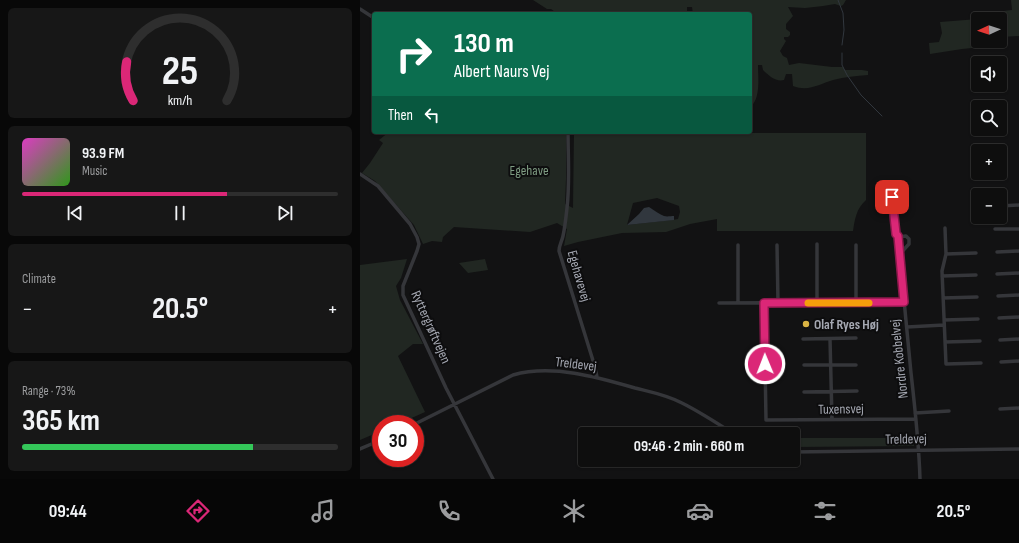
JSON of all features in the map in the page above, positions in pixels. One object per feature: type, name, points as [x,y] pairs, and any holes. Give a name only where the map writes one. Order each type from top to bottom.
[{"type":"street","points":[[360,9],[372,17]]},
{"type":"street","name":"Egehavevej","points":[[568,134],[569,167],[567,207],[565,228],[559,251],[595,367],[596,377]]},
{"type":"street","name":"Ryttergrøftvejen","points":[[360,174],[378,186],[410,224],[417,237],[419,244],[403,286],[403,295],[446,388],[493,479]]},
{"type":"street","name":"Nordre Kobbelvej","points":[[892,197],[900,256],[916,419],[920,479]]},
{"type":"street","points":[[1007,206],[1019,206]]},
{"type":"street","points":[[945,228],[946,254],[942,276],[946,364],[981,363]]},
{"type":"street","points":[[995,229],[1019,229]]},
{"type":"street","points":[[898,236],[906,236],[909,241],[909,244],[900,256]]},
{"type":"street","points":[[817,244],[817,303]]},
{"type":"street","points":[[738,245],[738,303]]},
{"type":"street","points":[[856,245],[856,303]]},
{"type":"street","points":[[777,246],[778,303]]},
{"type":"street","points":[[946,254],[973,251]]},
{"type":"street","points":[[997,252],[1019,251]]},
{"type":"street","points":[[997,274],[1019,273]]},
{"type":"street","points":[[942,276],[976,275]]},
{"type":"street","points":[[998,296],[1019,295]]},
{"type":"street","points":[[943,298],[977,297]]},
{"type":"street","points":[[719,303],[904,302]]},
{"type":"street","name":"Tuxensvej","points":[[764,303],[766,420],[916,419]]},
{"type":"street","points":[[999,318],[1019,317]]},
{"type":"street","points":[[944,320],[978,319]]},
{"type":"street","points":[[907,327],[944,325]]},
{"type":"street","points":[[803,339],[856,338]]},
{"type":"street","points":[[830,339],[832,420]]},
{"type":"street","points":[[1000,340],[1019,339]]},
{"type":"street","points":[[945,342],[980,341]]},
{"type":"street","points":[[1003,361],[1019,361]]},
{"type":"street","points":[[804,365],[856,365]]},
{"type":"street","name":"Treldevej","points":[[424,420],[513,375],[524,372],[543,371],[596,377],[670,398],[681,402],[722,427]]},
{"type":"street","points":[[804,392],[856,391]]},
{"type":"street","points":[[1000,409],[1019,408]]},
{"type":"street","name":"Nordre Kobbelvej","points":[[915,413],[949,411]]},
{"type":"street","points":[[360,449],[372,444]]},
{"type":"street","name":"Treldevej","points":[[800,452],[1019,449]]},
{"type":"green space","points":[[533,0],[846,0],[841,6],[835,4],[805,8],[788,7],[793,16],[786,24],[786,29],[790,32],[790,35],[788,37],[784,37],[786,41],[780,51],[783,56],[787,58],[789,65],[799,63],[843,67],[845,70],[868,71],[868,75],[837,79],[809,88],[799,88],[793,86],[792,74],[786,74],[784,80],[778,80],[765,72],[762,65],[758,65],[757,93],[756,99],[752,105],[752,12],[693,12],[692,7],[687,7],[687,12],[555,12],[551,9],[547,9]]},
{"type":"green space","points":[[1011,0],[1019,0],[1019,36],[1007,37],[1007,12],[995,12],[1012,10]]},
{"type":"green space","points":[[971,20],[972,48],[930,54],[929,43],[939,42],[942,33],[940,22]]},
{"type":"green space","name":"Egehave","points":[[866,133],[866,200],[855,218],[853,231],[717,231],[717,219],[690,224],[666,232],[622,233],[564,246],[567,229],[557,223],[530,232],[454,227],[443,237],[442,242],[432,241],[423,244],[414,225],[375,181],[362,173],[383,143],[379,140],[386,134],[566,134],[565,204],[573,208],[574,134]],"holes":[[[657,198],[679,206],[680,212],[678,219],[627,225],[633,203]]]},
{"type":"green space","points":[[407,259],[401,278],[396,286],[400,300],[423,344],[413,344],[398,356],[425,412],[418,415],[372,415],[372,435],[360,440],[360,265]]},
{"type":"green space","points":[[485,259],[488,270],[468,273],[459,263]]},
{"type":"green space","points":[[800,438],[913,438],[914,446],[800,447]]},
{"type":"shaded area","points":[[649,207],[664,216],[674,216],[674,220],[627,225],[644,208]]},
{"type":"waterway","points":[[838,0],[843,13],[844,30],[842,45]]},
{"type":"waterway","points":[[842,53],[842,65],[847,75],[861,95],[882,116]]},
{"type":"slow traffic","points":[[808,303],[869,303]]},
{"type":"place","name":"Olaf Ryes Høj","points":[[806,324]]},
{"type":"route","points":[[765,364],[764,303],[904,302],[898,236],[896,234],[892,197]]}]
